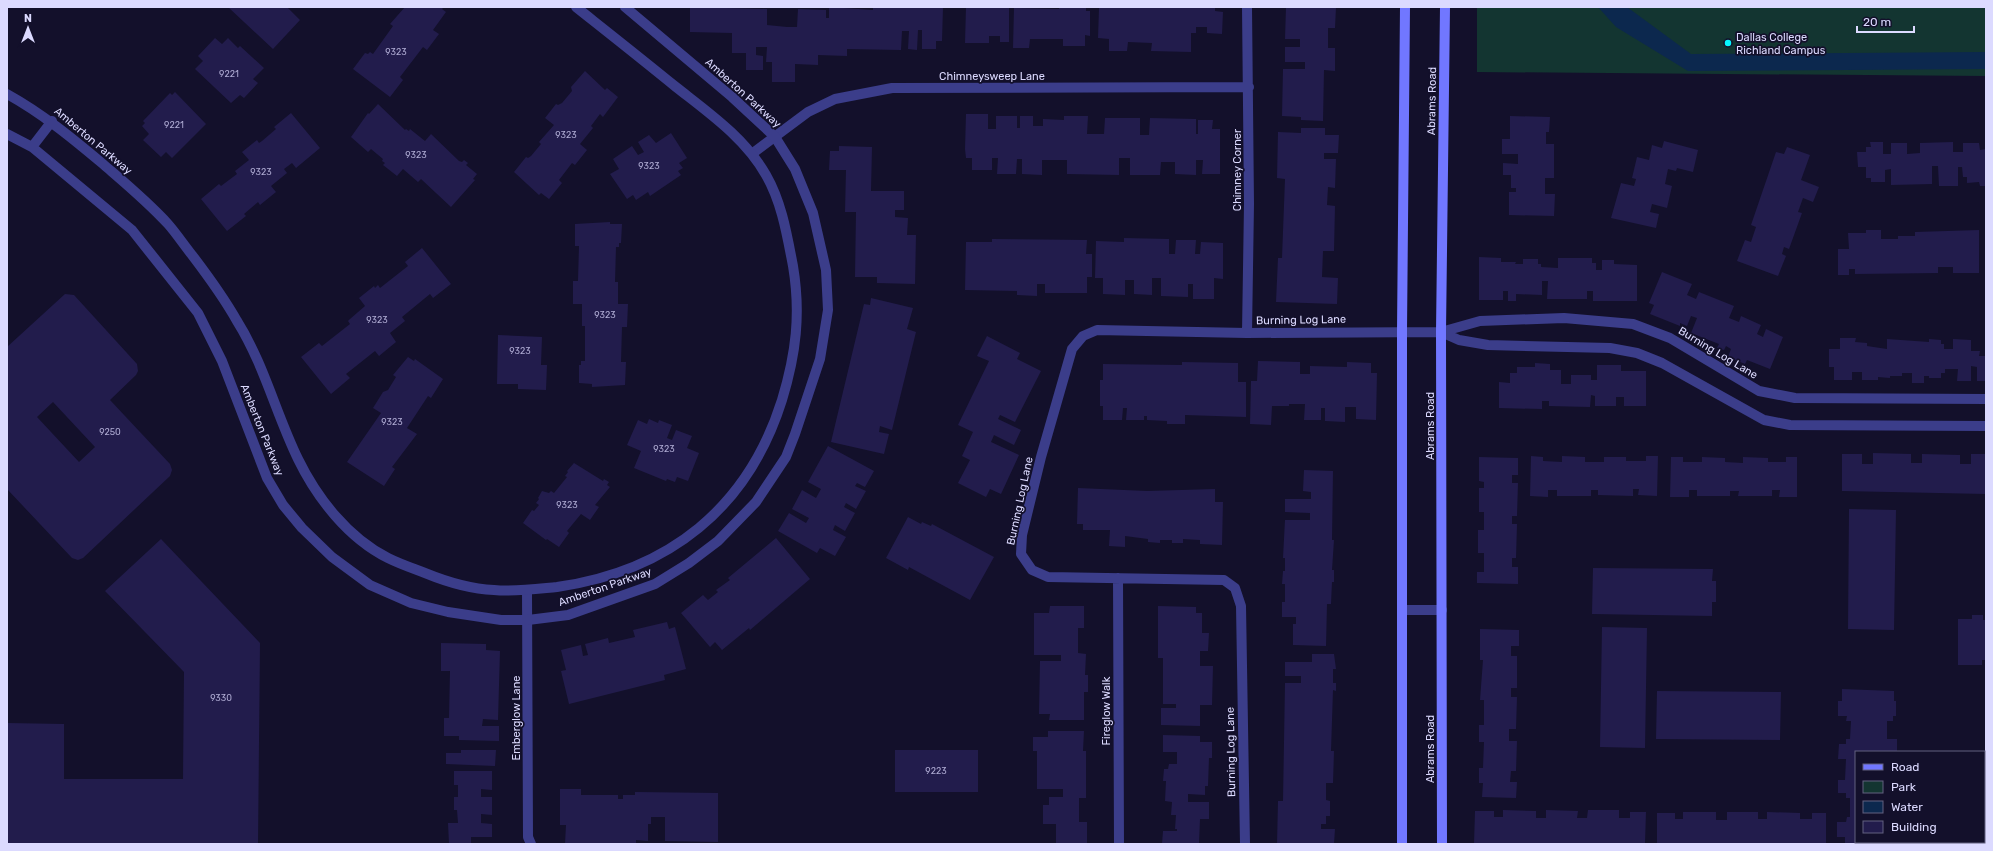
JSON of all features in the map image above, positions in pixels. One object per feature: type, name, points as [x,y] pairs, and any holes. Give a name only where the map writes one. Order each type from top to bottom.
[{"type":"main road","points":[[1402,844],[1402,331],[1405,7]]},
{"type":"main road","name":"Abrams Road","points":[[1442,844],[1441,332],[1446,7]]},
{"type":"street","name":"Amberton Parkway","points":[[7,94],[52,121],[121,180],[169,225],[211,281],[239,323],[266,378],[285,430],[308,477],[327,506],[345,525],[384,556],[435,577],[462,585],[493,590],[527,591],[570,585],[623,572],[666,550],[694,532],[729,501],[748,476],[759,458],[777,417],[792,370],[798,323],[795,282],[786,224],[769,180],[753,154],[724,125],[576,7]]},
{"type":"street","name":"Amberton Parkway","points":[[7,134],[32,148],[132,230],[198,313],[222,361],[267,478],[283,505],[302,528],[332,556],[370,585],[411,603],[448,612],[501,620],[528,620],[568,615],[655,584],[690,563],[718,541],[756,502],[786,457],[820,359],[828,310],[826,270],[814,213],[795,168],[774,137],[732,97],[625,7]]},
{"type":"street","name":"Chimney Corner","points":[[1247,7],[1249,87],[1247,333]]},
{"type":"street","name":"Chimneysweep Lane","points":[[753,154],[808,112],[835,99],[892,88],[1249,87]]},
{"type":"street","points":[[32,148],[52,121]]},
{"type":"street","name":"Burning Log Lane","points":[[1245,844],[1241,606],[1235,588],[1224,580],[1048,577],[1032,570],[1021,554],[1022,535],[1041,457],[1072,350],[1083,336],[1097,330],[1247,333],[1402,331],[1441,332],[1480,321],[1564,318],[1633,324],[1670,338],[1759,391],[1795,398],[1986,399]]},
{"type":"street","name":"Burning Log Lane","points":[[1441,332],[1459,340],[1488,345],[1610,348],[1637,353],[1662,363],[1764,420],[1790,425],[1986,426]]},
{"type":"street","name":"Fireglow Walk","points":[[1118,578],[1119,844]]},
{"type":"street","name":"Emberglow Lane","points":[[527,591],[528,837],[531,844]]},
{"type":"street","points":[[1402,610],[1442,610]]},
{"type":"green space","name":"Dallas College Richland Campus","points":[[1477,7],[1986,7],[1986,76],[1477,72]]},
{"type":"water","points":[[1598,7],[1627,7],[1691,54],[1986,52],[1986,69],[1688,71],[1616,27]]},
{"type":"building","points":[[228,7],[287,7],[300,20],[273,49]]},
{"type":"building","points":[[405,7],[444,7],[442,9],[446,12],[433,30],[439,34],[427,50],[423,47],[400,77],[403,80],[390,97],[353,69],[365,53],[368,54],[370,52],[373,54],[393,26],[390,24]]},
{"type":"building","points":[[690,7],[767,9],[767,25],[797,27],[798,9],[826,10],[826,18],[829,18],[829,7],[873,10],[873,7],[943,7],[942,41],[936,41],[936,49],[922,49],[922,30],[918,30],[917,50],[908,49],[909,31],[902,31],[901,50],[847,49],[847,56],[818,55],[818,65],[795,64],[795,82],[772,82],[772,62],[766,62],[767,47],[756,47],[756,55],[763,56],[763,70],[746,70],[746,53],[732,53],[732,33],[690,32]]},
{"type":"building","points":[[966,7],[1009,7],[1009,42],[1000,42],[1000,36],[989,36],[989,43],[965,43]]},
{"type":"building","points":[[1059,7],[1086,7],[1086,11],[1090,11],[1090,36],[1085,35],[1085,46],[1063,46],[1063,39],[1030,39],[1029,48],[1013,48],[1014,8],[1059,9]]},
{"type":"building","points":[[1215,7],[1215,11],[1223,12],[1222,34],[1207,33],[1207,27],[1196,27],[1196,33],[1191,33],[1191,52],[1151,51],[1152,43],[1128,42],[1127,51],[1109,51],[1109,39],[1098,38],[1099,8]]},
{"type":"building","points":[[1286,7],[1336,7],[1335,28],[1328,28],[1328,48],[1335,48],[1335,71],[1324,70],[1323,121],[1301,120],[1301,117],[1282,116],[1283,69],[1305,69],[1305,62],[1285,62],[1285,47],[1300,47],[1300,39],[1285,39]]},
{"type":"building","points":[[215,38],[222,44],[228,38],[238,48],[240,46],[264,68],[253,79],[258,83],[244,98],[240,95],[231,103],[195,69],[203,61],[198,56]]},
{"type":"building","points":[[585,71],[605,90],[607,88],[618,97],[603,117],[600,114],[591,126],[593,128],[580,144],[587,150],[575,165],[572,163],[559,180],[562,183],[549,199],[541,193],[539,195],[514,172],[526,157],[528,158],[531,156],[541,144],[539,142],[554,125],[545,118],[556,104],[558,105],[562,103],[572,91],[571,87]]},
{"type":"building","points":[[175,92],[206,124],[172,158],[166,152],[161,157],[143,140],[149,134],[142,126],[145,123],[143,121],[170,93],[172,95]]},
{"type":"building","points":[[378,104],[405,130],[406,129],[409,131],[410,129],[425,141],[431,134],[459,161],[462,162],[464,160],[468,163],[466,165],[477,174],[473,179],[475,180],[451,207],[421,179],[418,182],[403,169],[397,176],[383,165],[385,163],[382,161],[383,159],[371,149],[368,152],[351,137],[368,113],[369,114]]},
{"type":"building","points":[[291,113],[320,148],[296,168],[292,163],[284,169],[287,173],[271,186],[276,192],[260,205],[258,202],[244,214],[246,216],[227,231],[201,199],[219,184],[221,186],[237,174],[235,171],[249,160],[242,152],[257,140],[259,143],[262,141],[276,129],[274,127]]},
{"type":"building","points":[[966,114],[988,114],[988,129],[996,129],[996,116],[1017,116],[1017,128],[1020,128],[1020,116],[1033,116],[1033,126],[1043,126],[1043,119],[1064,120],[1064,116],[1088,116],[1087,134],[1104,134],[1105,118],[1140,118],[1140,135],[1149,135],[1150,118],[1196,119],[1196,134],[1198,134],[1198,120],[1213,120],[1212,129],[1220,129],[1220,174],[1202,174],[1203,160],[1196,160],[1196,175],[1175,174],[1175,162],[1161,162],[1160,175],[1130,175],[1130,158],[1119,158],[1119,175],[1067,174],[1067,160],[1042,160],[1042,175],[1022,174],[1022,159],[1017,159],[1016,174],[997,174],[998,158],[992,158],[992,170],[972,170],[972,158],[966,158],[965,149]]},
{"type":"building","points":[[1510,116],[1550,117],[1549,132],[1546,132],[1546,144],[1554,144],[1554,178],[1545,178],[1545,194],[1555,194],[1554,216],[1509,215],[1509,192],[1516,192],[1516,188],[1511,188],[1511,175],[1503,175],[1503,163],[1518,164],[1518,154],[1502,154],[1502,139],[1510,139]]},
{"type":"building","points":[[1301,128],[1325,128],[1325,135],[1339,135],[1338,153],[1324,153],[1324,159],[1336,159],[1335,188],[1328,187],[1327,205],[1335,206],[1334,251],[1323,251],[1322,277],[1338,278],[1337,304],[1276,302],[1278,258],[1282,258],[1285,179],[1277,178],[1278,132],[1301,133]]},
{"type":"building","points":[[671,133],[687,158],[679,163],[683,168],[678,171],[681,175],[650,196],[648,192],[636,200],[633,195],[627,199],[610,174],[619,169],[613,159],[632,146],[638,155],[644,152],[638,142],[649,135],[656,143]]},
{"type":"building","points":[[1664,141],[1698,150],[1693,172],[1677,168],[1676,171],[1668,169],[1665,184],[1672,186],[1667,208],[1652,204],[1650,212],[1659,214],[1656,228],[1611,218],[1621,183],[1634,186],[1636,179],[1632,178],[1637,157],[1649,160],[1652,145],[1662,148]]},
{"type":"building","points":[[1870,142],[1883,142],[1883,154],[1891,154],[1891,143],[1907,143],[1907,154],[1920,153],[1920,143],[1953,142],[1953,152],[1963,152],[1963,143],[1979,143],[1980,150],[1986,149],[1986,186],[1980,186],[1979,182],[1967,183],[1967,177],[1963,177],[1962,167],[1958,167],[1958,186],[1939,186],[1938,166],[1932,166],[1932,184],[1891,185],[1891,169],[1885,170],[1885,182],[1871,182],[1871,178],[1866,178],[1866,167],[1858,167],[1857,152],[1866,152],[1866,147],[1871,147]]},
{"type":"building","points":[[839,146],[872,147],[871,191],[904,191],[904,210],[895,210],[895,217],[908,218],[907,235],[916,235],[915,284],[877,283],[877,277],[855,277],[856,212],[845,212],[846,170],[829,170],[830,151],[839,151]]},
{"type":"building","points":[[1787,147],[1810,155],[1801,180],[1819,187],[1813,202],[1803,198],[1798,212],[1802,213],[1789,249],[1784,247],[1782,254],[1786,256],[1778,276],[1737,261],[1745,240],[1751,242],[1756,227],[1751,225],[1776,152],[1784,154]]},
{"type":"building","points":[[610,222],[610,224],[622,224],[621,243],[619,243],[619,247],[616,247],[615,282],[618,282],[618,304],[628,304],[627,327],[622,327],[621,362],[626,362],[625,385],[592,387],[592,384],[579,383],[579,365],[581,365],[581,361],[585,361],[585,326],[582,326],[582,304],[573,304],[573,281],[578,281],[579,246],[575,246],[575,224]]},
{"type":"building","points":[[1866,230],[1881,230],[1881,239],[1898,239],[1898,236],[1915,236],[1915,232],[1979,230],[1979,273],[1953,273],[1953,267],[1938,267],[1938,273],[1855,274],[1855,269],[1849,269],[1849,275],[1838,275],[1838,249],[1849,249],[1848,233],[1866,233]]},
{"type":"building","points":[[1124,238],[1169,239],[1169,254],[1175,254],[1176,240],[1196,240],[1195,254],[1200,254],[1201,242],[1223,243],[1223,279],[1214,278],[1214,299],[1193,299],[1193,284],[1188,284],[1188,297],[1161,296],[1161,278],[1152,278],[1152,295],[1134,294],[1134,280],[1125,280],[1125,295],[1103,294],[1103,278],[1095,278],[1096,241],[1124,242]]},
{"type":"building","points":[[992,239],[1087,240],[1086,254],[1092,254],[1092,277],[1087,277],[1087,293],[1045,293],[1045,284],[1037,284],[1037,296],[1017,295],[1017,291],[965,290],[966,242],[992,242]]},
{"type":"building","points":[[422,248],[451,284],[433,298],[430,294],[402,317],[405,321],[390,333],[396,342],[379,356],[375,351],[346,374],[350,378],[331,394],[301,357],[319,343],[322,346],[350,324],[348,321],[365,306],[359,298],[374,286],[375,288],[378,285],[380,288],[408,266],[405,262]]},
{"type":"building","points":[[1479,257],[1501,258],[1501,262],[1516,262],[1515,264],[1523,264],[1523,259],[1538,259],[1538,264],[1541,264],[1541,267],[1558,268],[1558,258],[1592,258],[1592,263],[1596,263],[1596,270],[1602,270],[1602,260],[1614,260],[1614,264],[1637,265],[1637,301],[1593,301],[1593,291],[1587,291],[1587,299],[1547,299],[1548,281],[1542,281],[1542,295],[1516,294],[1516,301],[1508,301],[1508,291],[1503,291],[1503,300],[1479,300]]},
{"type":"building","points":[[1662,272],[1692,284],[1687,295],[1696,299],[1699,292],[1734,306],[1729,318],[1739,322],[1741,316],[1761,325],[1757,334],[1763,337],[1766,329],[1783,337],[1770,369],[1747,360],[1745,364],[1728,357],[1731,349],[1726,346],[1724,350],[1717,348],[1719,344],[1691,333],[1697,318],[1691,316],[1687,326],[1680,323],[1680,326],[1650,314],[1654,305],[1649,303]]},
{"type":"building","points":[[65,294],[74,295],[137,364],[138,371],[136,375],[110,400],[170,464],[172,470],[170,476],[83,558],[78,560],[72,558],[7,489],[7,347]],"holes":[[[53,402],[95,447],[79,462],[37,417]]]},
{"type":"building","points":[[871,298],[913,308],[907,329],[916,332],[892,430],[880,426],[879,432],[889,434],[884,454],[831,442],[864,304],[870,305]]},
{"type":"building","points":[[498,335],[542,337],[541,365],[547,365],[546,390],[518,389],[518,384],[497,384]]},
{"type":"building","points":[[987,336],[1020,353],[1017,359],[1041,371],[1015,422],[1000,415],[998,419],[1021,430],[1014,445],[994,435],[991,442],[1019,455],[1001,494],[990,489],[986,497],[958,483],[970,460],[962,456],[973,432],[958,425],[989,361],[977,356]]},
{"type":"building","points":[[1840,338],[1856,338],[1855,342],[1867,343],[1867,346],[1887,349],[1887,339],[1929,342],[1929,339],[1941,340],[1941,344],[1944,344],[1944,349],[1953,349],[1953,339],[1971,340],[1971,351],[1980,351],[1979,356],[1986,356],[1986,381],[1977,381],[1977,367],[1971,366],[1971,381],[1957,381],[1958,369],[1945,369],[1945,373],[1941,373],[1941,378],[1929,378],[1929,376],[1924,376],[1924,383],[1912,383],[1912,373],[1902,373],[1902,376],[1890,376],[1890,378],[1878,377],[1878,380],[1862,380],[1862,372],[1852,372],[1852,380],[1834,380],[1834,367],[1829,367],[1829,349],[1840,349]]},
{"type":"building","points":[[408,357],[414,361],[415,359],[443,379],[431,398],[428,396],[407,428],[417,434],[392,467],[395,469],[384,486],[347,462],[381,413],[373,408],[383,392],[388,390],[396,377],[393,375]]},
{"type":"building","points":[[1258,361],[1300,362],[1300,374],[1310,374],[1310,366],[1347,367],[1347,362],[1371,363],[1371,373],[1377,373],[1376,420],[1356,419],[1356,407],[1345,407],[1345,422],[1325,421],[1325,408],[1321,408],[1321,420],[1304,420],[1305,404],[1289,404],[1289,406],[1272,406],[1271,425],[1250,424],[1251,381],[1257,381]]},
{"type":"building","points":[[1182,362],[1238,363],[1238,382],[1246,382],[1246,417],[1185,415],[1185,424],[1167,424],[1167,421],[1147,420],[1147,416],[1144,416],[1144,420],[1126,420],[1127,408],[1123,408],[1122,420],[1103,420],[1103,406],[1100,406],[1100,380],[1103,380],[1103,364],[1182,365]]},
{"type":"building","points":[[1535,363],[1550,364],[1550,370],[1561,370],[1561,384],[1571,384],[1571,375],[1591,375],[1591,380],[1597,380],[1597,365],[1621,365],[1621,371],[1646,371],[1646,406],[1624,406],[1624,397],[1616,397],[1616,406],[1595,406],[1595,396],[1591,395],[1590,407],[1549,406],[1549,401],[1542,401],[1542,409],[1499,408],[1499,382],[1510,383],[1510,373],[1517,373],[1517,367],[1535,367]]},
{"type":"building","points":[[649,419],[658,423],[659,420],[672,425],[667,438],[672,440],[676,430],[692,436],[687,448],[699,453],[688,481],[677,477],[675,482],[667,479],[666,481],[634,468],[641,451],[627,445],[638,420],[647,424]]},
{"type":"building","points":[[828,446],[874,471],[865,487],[857,483],[855,486],[866,491],[856,509],[846,503],[844,507],[855,513],[845,531],[835,525],[833,530],[846,537],[835,556],[820,548],[817,553],[778,531],[789,513],[806,523],[809,518],[792,509],[802,490],[816,498],[821,489],[808,482]]},
{"type":"building","points":[[1873,453],[1911,454],[1911,463],[1922,463],[1922,454],[1960,455],[1960,464],[1971,464],[1971,454],[1986,454],[1986,494],[1842,491],[1842,454],[1862,454],[1862,464],[1873,464]]},
{"type":"building","points":[[1531,456],[1543,457],[1543,461],[1562,462],[1562,456],[1585,457],[1585,462],[1604,462],[1604,457],[1626,457],[1626,461],[1646,461],[1646,456],[1658,456],[1657,496],[1638,495],[1639,489],[1633,489],[1633,496],[1598,495],[1598,490],[1591,490],[1591,496],[1557,496],[1557,490],[1548,490],[1548,497],[1530,496]]},
{"type":"building","points":[[1479,457],[1518,458],[1518,475],[1512,475],[1512,483],[1518,483],[1517,516],[1512,516],[1512,524],[1517,524],[1516,558],[1512,558],[1512,567],[1518,567],[1518,584],[1477,583],[1477,572],[1484,572],[1484,553],[1478,553],[1478,530],[1484,530],[1484,512],[1479,512],[1479,488],[1484,488],[1484,482],[1479,481]]},
{"type":"building","points":[[1671,457],[1683,457],[1683,462],[1702,462],[1702,457],[1725,458],[1725,462],[1743,463],[1743,457],[1768,458],[1768,462],[1786,462],[1786,457],[1797,457],[1797,497],[1779,497],[1780,490],[1772,490],[1772,496],[1738,496],[1739,491],[1730,491],[1730,496],[1697,496],[1697,490],[1689,490],[1689,497],[1670,497]]},
{"type":"building","points":[[574,463],[603,481],[604,479],[609,482],[607,485],[610,487],[595,505],[599,507],[590,520],[581,514],[567,531],[569,533],[559,547],[547,539],[546,540],[523,523],[532,510],[534,511],[539,505],[536,503],[542,491],[549,493],[551,491],[554,493],[567,477],[565,476],[568,472],[567,471]]},
{"type":"building","points":[[1304,470],[1333,471],[1332,540],[1334,540],[1332,570],[1334,570],[1334,582],[1332,582],[1331,604],[1327,604],[1326,646],[1293,645],[1293,624],[1296,624],[1296,617],[1282,617],[1282,602],[1285,602],[1285,584],[1282,584],[1283,571],[1285,571],[1285,558],[1283,558],[1285,520],[1310,520],[1310,513],[1285,512],[1285,499],[1311,499],[1311,492],[1303,491]]},
{"type":"building","points":[[1078,488],[1147,491],[1215,489],[1215,502],[1223,502],[1222,545],[1200,544],[1200,540],[1183,539],[1183,543],[1172,543],[1172,540],[1160,540],[1160,543],[1148,542],[1148,539],[1125,536],[1125,547],[1109,546],[1110,530],[1083,530],[1083,524],[1077,524]]},
{"type":"building","points":[[1849,509],[1896,510],[1894,630],[1848,629]]},
{"type":"building","points":[[908,517],[921,524],[922,522],[931,526],[932,524],[994,557],[970,600],[909,567],[908,570],[886,558]]},
{"type":"building","points":[[776,538],[810,579],[750,630],[749,628],[722,650],[715,642],[710,647],[681,613],[703,595],[708,600],[718,592],[716,590],[730,580],[728,578]]},
{"type":"building","points":[[161,539],[260,643],[258,844],[7,844],[7,723],[64,724],[64,779],[183,779],[184,672],[105,591]]},
{"type":"building","points":[[1593,568],[1713,569],[1712,581],[1716,581],[1716,602],[1712,602],[1712,616],[1592,614]]},
{"type":"building","points":[[1050,606],[1084,606],[1084,628],[1078,628],[1078,653],[1086,654],[1085,675],[1088,675],[1088,692],[1084,692],[1084,720],[1049,720],[1050,714],[1039,714],[1040,661],[1061,661],[1061,655],[1034,655],[1034,613],[1049,613]]},
{"type":"building","points":[[1158,606],[1196,607],[1196,613],[1202,613],[1202,633],[1209,633],[1208,651],[1200,651],[1200,666],[1213,666],[1212,705],[1200,705],[1200,726],[1161,725],[1161,708],[1176,708],[1176,704],[1163,704],[1163,658],[1158,658]]},
{"type":"building","points":[[1972,615],[1983,615],[1983,620],[1986,620],[1986,660],[1982,660],[1982,665],[1958,665],[1958,619],[1972,619]]},
{"type":"building","points":[[667,622],[669,629],[675,627],[686,669],[664,675],[665,680],[569,704],[561,671],[566,670],[561,650],[581,645],[583,656],[588,655],[585,644],[608,638],[609,643],[635,637],[633,630]]},
{"type":"building","points":[[1602,627],[1647,628],[1645,748],[1600,747]]},
{"type":"building","points":[[1480,629],[1519,630],[1519,646],[1511,646],[1511,656],[1517,656],[1517,688],[1511,688],[1511,697],[1517,697],[1516,729],[1509,729],[1509,741],[1517,741],[1516,771],[1511,771],[1510,782],[1517,782],[1516,798],[1482,797],[1483,783],[1479,783],[1479,768],[1483,768],[1484,742],[1479,742],[1479,725],[1484,725],[1484,700],[1480,700],[1483,660],[1480,660]]},
{"type":"building","points":[[441,643],[486,644],[486,650],[500,651],[498,720],[483,719],[482,726],[499,726],[499,741],[459,740],[459,736],[444,736],[444,718],[449,718],[450,671],[441,671]]},
{"type":"building","points":[[1312,654],[1334,654],[1336,669],[1333,669],[1333,683],[1336,683],[1336,691],[1333,690],[1331,751],[1334,751],[1333,783],[1326,783],[1326,800],[1330,801],[1330,816],[1326,816],[1326,824],[1321,824],[1321,829],[1335,829],[1334,844],[1277,844],[1278,801],[1283,801],[1285,683],[1301,683],[1301,676],[1285,676],[1285,662],[1312,662]]},
{"type":"building","points":[[1842,689],[1894,691],[1896,716],[1893,716],[1893,721],[1887,721],[1887,739],[1897,739],[1897,751],[1855,751],[1855,843],[1892,844],[1845,844],[1845,837],[1837,837],[1837,822],[1846,822],[1847,817],[1850,817],[1850,798],[1846,798],[1846,793],[1838,793],[1838,780],[1845,780],[1846,759],[1838,759],[1839,744],[1846,744],[1846,739],[1850,739],[1851,721],[1846,721],[1847,716],[1838,716],[1838,701],[1842,701]]},
{"type":"building","points":[[1657,691],[1781,692],[1780,740],[1656,739]]},
{"type":"building","points":[[1048,731],[1084,731],[1083,751],[1086,751],[1086,798],[1079,798],[1079,822],[1087,822],[1087,844],[1056,844],[1056,824],[1043,824],[1043,805],[1049,805],[1049,797],[1063,797],[1063,789],[1037,789],[1037,751],[1033,751],[1033,737],[1048,737]]},
{"type":"building","points":[[1163,735],[1200,736],[1200,742],[1212,742],[1212,758],[1209,758],[1208,786],[1205,786],[1205,795],[1188,794],[1188,802],[1209,802],[1209,819],[1200,819],[1199,844],[1162,844],[1163,831],[1177,831],[1177,829],[1175,829],[1176,815],[1171,815],[1172,802],[1165,801],[1166,781],[1163,781],[1164,769],[1168,769],[1169,764],[1177,764],[1177,752],[1163,752]]},
{"type":"building","points":[[461,750],[496,750],[495,766],[446,764],[446,753],[461,753]]},
{"type":"building","points":[[895,750],[978,750],[978,792],[895,792]]},
{"type":"building","points":[[454,771],[492,771],[492,790],[481,789],[481,797],[492,797],[492,815],[481,814],[481,823],[492,824],[492,837],[471,837],[471,844],[449,844],[448,823],[458,823],[457,810],[454,810],[454,797],[458,797],[458,785],[454,785]]},
{"type":"building","points":[[560,789],[581,789],[581,795],[618,795],[618,799],[623,799],[623,795],[635,795],[635,792],[718,793],[718,842],[665,841],[665,817],[651,817],[651,824],[648,824],[648,841],[636,840],[636,844],[565,844],[566,825],[560,825]]},
{"type":"building","points":[[1503,810],[1536,811],[1536,818],[1546,818],[1546,810],[1578,811],[1577,818],[1587,818],[1588,810],[1619,810],[1619,818],[1630,818],[1630,812],[1646,812],[1645,843],[1474,844],[1475,811],[1494,811],[1494,817],[1503,817]]},
{"type":"building","points":[[1683,812],[1716,812],[1716,820],[1727,820],[1727,812],[1758,812],[1758,819],[1767,819],[1767,812],[1800,813],[1800,819],[1812,819],[1812,813],[1826,813],[1826,844],[1657,844],[1657,813],[1675,813],[1675,819],[1683,819]]},
{"type":"building","points":[[1986,813],[1986,844],[1904,844],[1985,843]]},
{"type":"place","name":"Dallas College Richland Campus","points":[[1728,43]]}]
